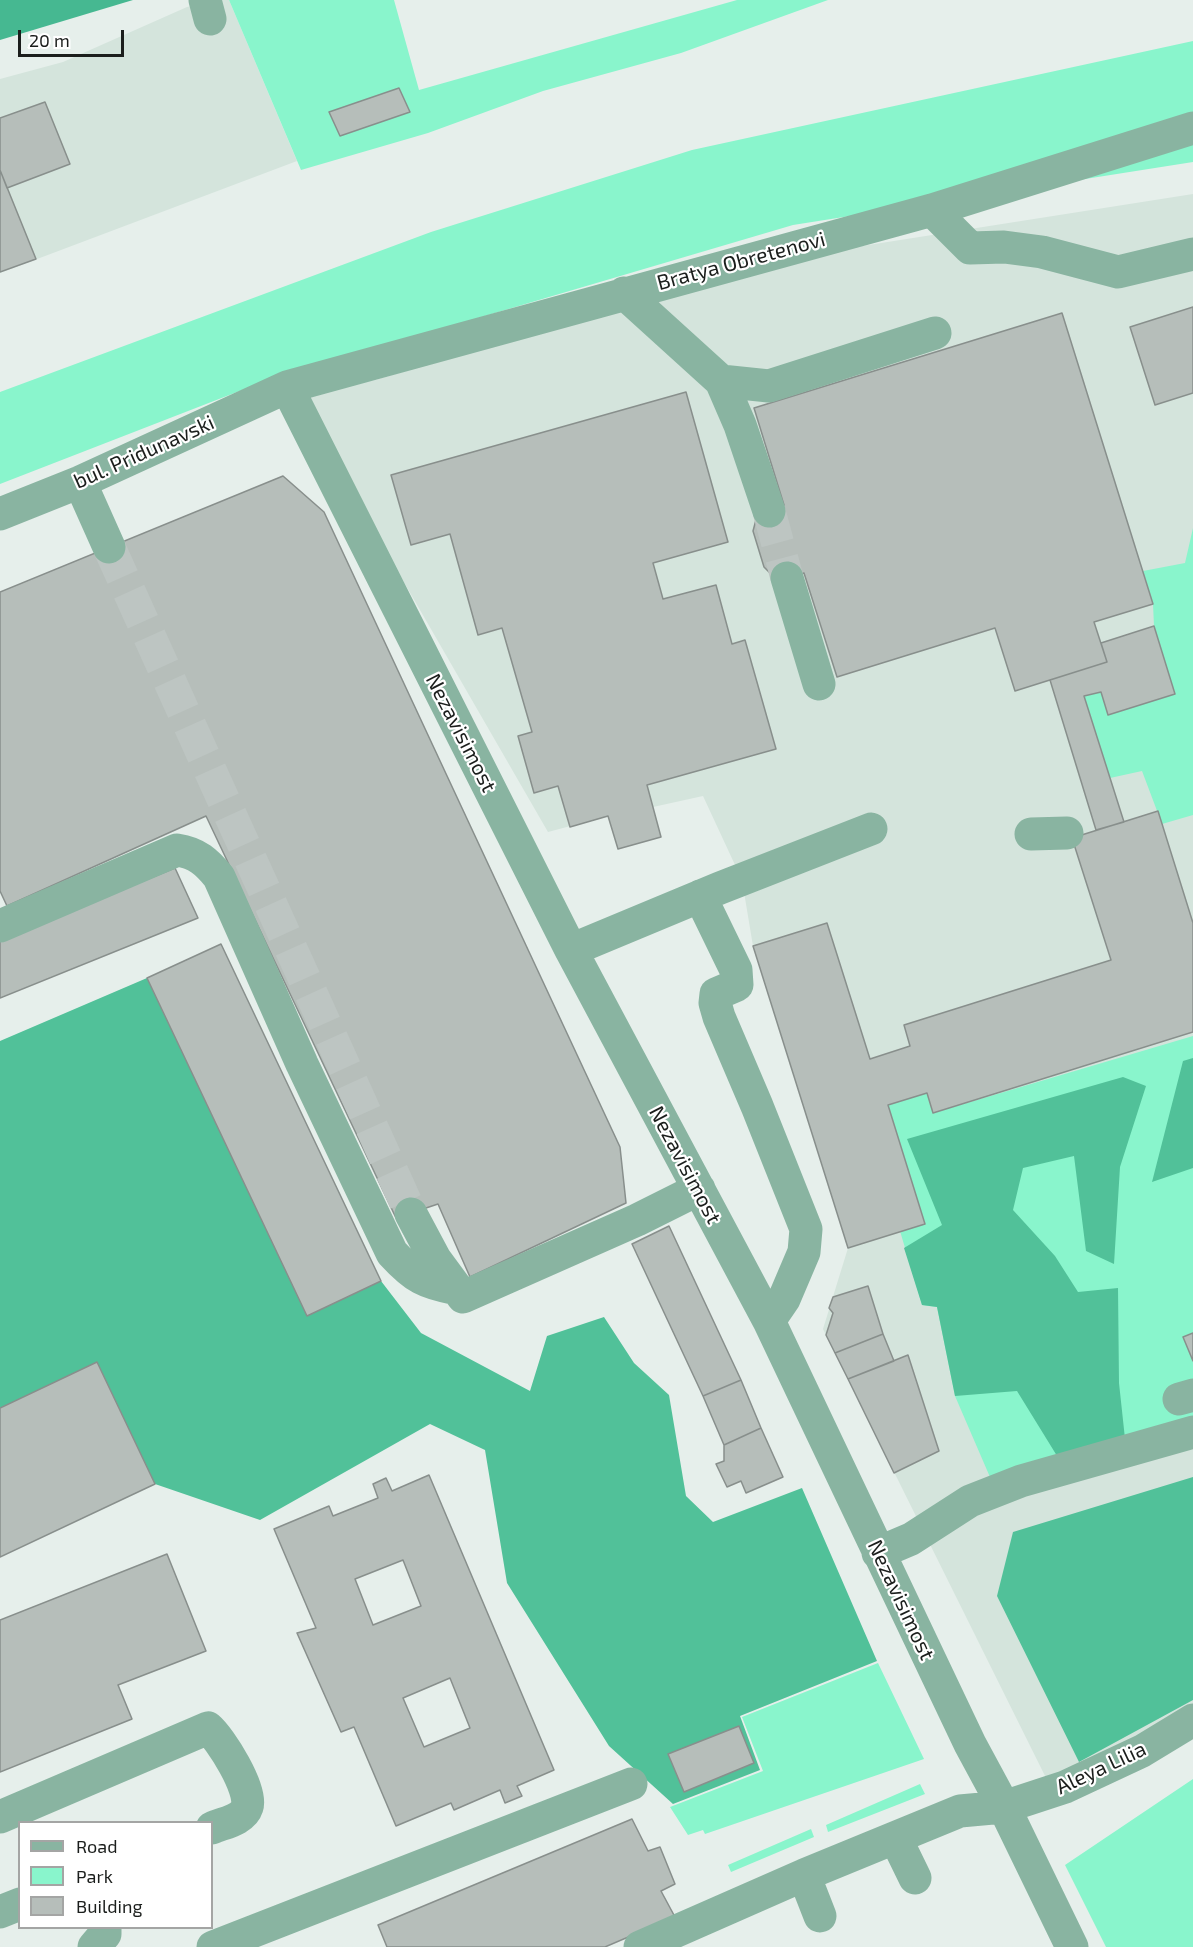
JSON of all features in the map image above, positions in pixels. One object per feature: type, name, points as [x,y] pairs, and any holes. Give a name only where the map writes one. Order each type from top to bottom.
[{"type":"street","name":"Bratya Obretenovi","points":[[288,387],[932,210],[1193,128]]},
{"type":"street","points":[[932,210],[970,249],[1004,248],[1041,252],[1118,272],[1193,254]]},
{"type":"street","points":[[624,293],[721,381],[740,425],[769,511]]},
{"type":"street","points":[[721,381],[769,386],[935,333]]},
{"type":"street","name":"bul. Pridunavski","points":[[0,514],[80,482],[288,387]]},
{"type":"street","name":"Nezavisimost","points":[[288,387],[571,950],[769,1321],[970,1744],[1004,1807],[1072,1947]]},
{"type":"street","points":[[80,482],[109,547]]},
{"type":"street","points":[[787,578],[819,684]]},
{"type":"street","points":[[571,950],[700,896],[871,830]]},
{"type":"street","points":[[1031,834],[1067,833]]},
{"type":"street","points":[[0,926],[177,850],[192,852],[207,863],[219,877],[302,1064],[392,1253],[413,1275],[431,1284],[457,1289]]},
{"type":"street","points":[[700,896],[736,970],[736,985],[716,994],[714,1003],[718,1017],[758,1106],[806,1229],[804,1252],[784,1299],[769,1321]]},
{"type":"street","points":[[411,1214],[435,1259],[463,1298],[638,1220],[699,1189]]},
{"type":"street","points":[[878,1552],[911,1539],[970,1501],[1013,1484],[1193,1432]]},
{"type":"street","name":"Aleya Lilia","points":[[640,1947],[804,1875],[960,1811],[1004,1807],[1065,1787],[1142,1751],[1193,1720]]},
{"type":"street","points":[[0,1818],[208,1728],[220,1738],[248,1794],[248,1806],[241,1816],[213,1828]]},
{"type":"street","points":[[213,1947],[631,1784]]},
{"type":"street","points":[[896,1839],[915,1878]]},
{"type":"street","points":[[804,1875],[820,1916]]},
{"type":"street","points":[[0,1912],[18,1905]]},
{"type":"street","points":[[94,1947],[105,1934],[105,1929]]},
{"type":"shaded area","points":[[0,0],[133,0],[0,40]]},
{"type":"shaded area","points":[[229,0],[297,161],[0,273],[0,79],[63,62],[187,7]]},
{"type":"shaded area","points":[[1193,194],[1193,1720],[1053,1792],[823,1329],[848,1248],[753,946],[742,880],[703,796],[653,807],[661,837],[618,849],[608,816],[548,832],[296,395],[375,380],[792,257]]},
{"type":"shaded area","points":[[147,978],[307,1315],[381,1281],[421,1333],[530,1391],[547,1336],[604,1317],[634,1363],[669,1395],[686,1496],[713,1522],[802,1488],[877,1661],[740,1716],[760,1770],[673,1804],[609,1746],[507,1583],[485,1450],[430,1424],[260,1520],[155,1484],[97,1363],[0,1408],[0,1041]]},
{"type":"shaded area","points":[[1193,1058],[1193,1168],[1152,1182],[1183,1061]]},
{"type":"shaded area","points":[[1123,1077],[1146,1086],[1120,1167],[1114,1264],[1086,1251],[1074,1156],[1023,1168],[1013,1210],[1055,1256],[1078,1292],[1118,1288],[1119,1383],[1126,1448],[1062,1464],[1017,1391],[955,1396],[937,1307],[922,1305],[904,1248],[942,1225],[907,1139]]},
{"type":"shaded area","points":[[1193,1477],[1193,1700],[1079,1762],[997,1596],[1013,1532]]},
{"type":"green space","points":[[229,0],[394,0],[419,90],[737,0],[828,0],[681,53],[543,91],[428,133],[301,170]]},
{"type":"green space","points":[[1193,41],[1193,162],[793,225],[268,380],[0,484],[0,392],[431,232],[692,150]]},
{"type":"green space","points":[[1193,528],[1193,815],[1162,824],[1142,771],[1110,778],[1084,696],[1101,692],[1108,715],[1175,694],[1154,626],[1153,604],[1143,571],[1185,563]]},
{"type":"green space","points":[[1193,1036],[1193,1434],[996,1491],[955,1396],[937,1307],[922,1305],[900,1231],[925,1224],[888,1105],[927,1093],[933,1113]]},
{"type":"green space","points":[[878,1663],[924,1759],[705,1834],[703,1830],[688,1835],[670,1807],[763,1771],[742,1717]]},
{"type":"green space","points":[[1193,1779],[1193,1947],[1106,1947],[1065,1865]]},
{"type":"green space","points":[[920,1784],[925,1794],[828,1832],[826,1825]]},
{"type":"green space","points":[[811,1829],[814,1837],[731,1872],[728,1865]]},
{"type":"building","points":[[399,88],[410,112],[340,136],[329,112]]},
{"type":"building","points":[[45,102],[70,164],[7,188],[0,170],[0,118]]},
{"type":"building","points":[[0,170],[36,259],[0,272]]},
{"type":"building","points":[[1193,307],[1193,393],[1155,405],[1130,327]]},
{"type":"building","points":[[1062,313],[1153,604],[1094,622],[1107,662],[1015,691],[995,628],[837,677],[804,573],[777,580],[764,567],[753,531],[757,516],[784,505],[754,408]]},
{"type":"building","points":[[686,392],[728,542],[653,563],[663,599],[716,585],[732,644],[745,640],[776,749],[647,785],[661,837],[618,849],[608,816],[570,827],[558,786],[534,793],[518,736],[532,732],[502,628],[478,635],[450,534],[411,545],[391,475]]},
{"type":"building","points":[[283,476],[324,512],[620,1147],[626,1203],[470,1277],[438,1204],[396,1218],[206,816],[7,906],[0,891],[0,592]]},
{"type":"building","points":[[1154,626],[1175,694],[1108,715],[1101,692],[1084,696],[1124,822],[1096,830],[1050,680],[1107,662],[1101,643]]},
{"type":"building","points":[[1158,811],[1193,923],[1193,1032],[933,1113],[927,1093],[888,1105],[925,1224],[848,1248],[753,946],[827,923],[870,1059],[910,1046],[904,1025],[1111,960],[1072,838]]},
{"type":"building","points":[[175,868],[198,918],[0,998],[0,939]]},
{"type":"building","points":[[221,944],[381,1281],[307,1316],[147,978]]},
{"type":"building","points":[[669,1226],[741,1380],[703,1396],[632,1244]]},
{"type":"building","points":[[868,1286],[883,1334],[835,1353],[826,1335],[833,1313],[829,1308],[833,1297]]},
{"type":"building","points":[[1193,1333],[1193,1361],[1183,1337]]},
{"type":"building","points":[[883,1334],[894,1361],[848,1379],[835,1353]]},
{"type":"building","points":[[908,1355],[939,1451],[894,1473],[848,1379]]},
{"type":"building","points":[[97,1362],[155,1484],[0,1557],[0,1408]]},
{"type":"building","points":[[741,1380],[761,1428],[724,1445],[703,1396]]},
{"type":"building","points":[[761,1428],[783,1477],[746,1493],[741,1481],[727,1487],[716,1464],[724,1461],[724,1445]]},
{"type":"building","points":[[429,1475],[554,1770],[517,1786],[522,1796],[505,1803],[500,1790],[454,1810],[451,1803],[396,1826],[354,1727],[341,1732],[297,1633],[316,1628],[274,1529],[329,1506],[333,1516],[378,1498],[373,1484],[386,1478],[392,1491]],"holes":[[[403,1560],[421,1606],[373,1625],[355,1579]],[[450,1678],[470,1728],[424,1747],[403,1698]]]},
{"type":"building","points":[[167,1554],[206,1651],[118,1685],[132,1719],[0,1772],[0,1620]]},
{"type":"building","points":[[739,1726],[754,1763],[684,1792],[668,1754]]},
{"type":"building","points":[[632,1819],[648,1851],[660,1847],[675,1884],[661,1891],[675,1917],[605,1947],[387,1947],[378,1925]]},
{"type":"tunnel","points":[[769,511],[787,578]]},
{"type":"tunnel","points":[[109,547],[411,1214]]}]
